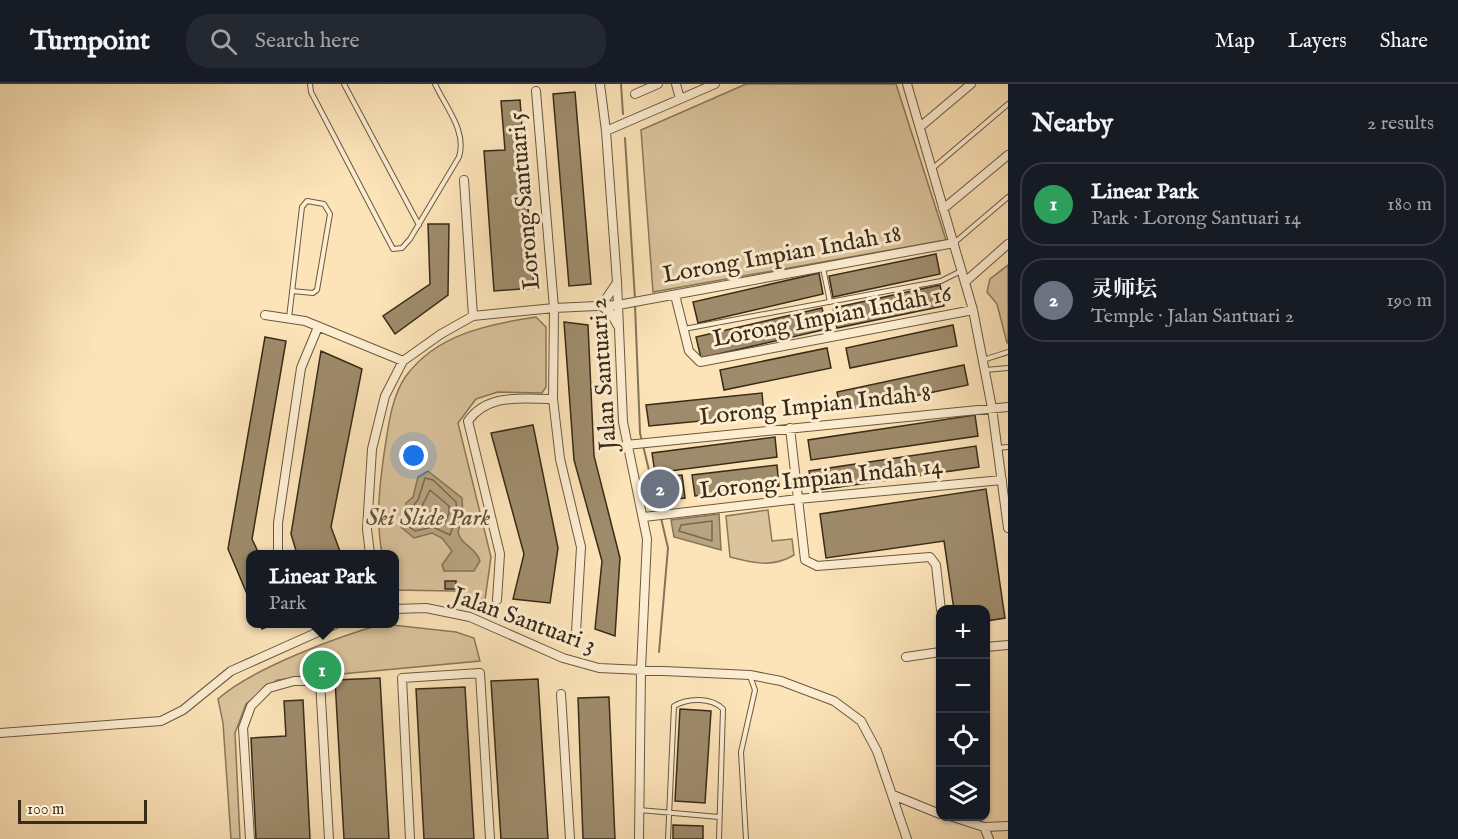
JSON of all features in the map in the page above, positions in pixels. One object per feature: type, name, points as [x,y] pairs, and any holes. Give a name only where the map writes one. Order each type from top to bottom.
[{"type":"street","name":"Jalan Santuari 2","points":[[600,84],[606,131],[629,444],[648,517],[641,669],[639,839]]},
{"type":"street","points":[[635,94],[658,84]]},
{"type":"street","points":[[676,84],[680,99]]},
{"type":"street","points":[[606,131],[715,84]]},
{"type":"street","points":[[907,84],[973,310],[992,408],[1008,528]]},
{"type":"street","points":[[920,128],[972,84]]},
{"type":"street","name":"Lorong Santuari 5","points":[[536,91],[554,308],[553,399],[560,459],[581,547],[576,632]]},
{"type":"street","points":[[944,209],[1008,155]]},
{"type":"street","points":[[369,550],[367,529],[372,449],[385,396],[403,361],[441,334],[473,316],[464,180]]},
{"type":"street","name":"Lorong Impian Indah 18","points":[[473,316],[554,308],[618,305],[954,243]]},
{"type":"street","points":[[965,282],[1008,244]]},
{"type":"street","points":[[617,282],[601,306],[610,312],[619,327]]},
{"type":"street","name":"Lorong Impian Indah 16","points":[[675,295],[689,351],[700,362],[973,310]]},
{"type":"street","points":[[264,315],[289,318],[318,327],[403,361]]},
{"type":"street","points":[[278,550],[278,523],[301,368],[318,327]]},
{"type":"street","points":[[497,600],[500,554],[468,421],[478,408],[505,399],[553,399]]},
{"type":"street","name":"Lorong Impian Indah 8","points":[[629,444],[1008,407]]},
{"type":"street","points":[[790,428],[805,560],[817,566],[930,556],[936,565],[941,605]]},
{"type":"street","name":"Lorong Impian Indah 14","points":[[648,517],[798,499],[1004,485]]},
{"type":"street","name":"Jalan Santuari 3","points":[[399,609],[426,608],[470,617],[563,658],[599,668],[750,675],[781,681],[834,701],[861,721],[877,751],[907,839]]},
{"type":"street","points":[[0,733],[161,721],[183,710],[231,671],[327,628]]},
{"type":"street","points":[[990,647],[1008,645]]},
{"type":"street","points":[[906,657],[936,653]]},
{"type":"street","points":[[410,839],[402,678],[480,673],[490,839]]},
{"type":"street","points":[[250,839],[243,728],[252,706],[269,688],[294,681],[320,681],[329,839]]},
{"type":"street","points":[[561,694],[570,839]]},
{"type":"street","points":[[893,795],[936,812]]},
{"type":"street","points":[[965,821],[984,827],[1008,826]]},
{"type":"street","points":[[984,827],[989,839]]},
{"type":"lane","points":[[310,84],[310,92],[388,244],[393,249],[402,248],[419,225],[459,157],[462,147],[462,136],[435,84]]},
{"type":"lane","points":[[344,84],[419,225]]},
{"type":"lane","points":[[932,169],[1008,104]]},
{"type":"lane","points":[[954,243],[1008,197]]},
{"type":"lane","points":[[289,318],[292,291],[302,207],[307,201],[324,204],[330,214],[317,290],[313,292],[292,291]]},
{"type":"lane","points":[[823,268],[830,302]]},
{"type":"lane","points":[[684,329],[941,281],[962,271]]},
{"type":"lane","points":[[983,360],[1008,352]]},
{"type":"lane","points":[[985,370],[1008,368]]},
{"type":"lane","points":[[997,448],[1008,447]]},
{"type":"lane","points":[[746,839],[741,752],[755,690],[750,675]]},
{"type":"lane","points":[[668,839],[674,706],[681,702],[708,701],[717,704],[723,710],[718,839]]},
{"type":"lane","points":[[639,810],[719,817]]},
{"type":"green space","points":[[746,84],[896,84],[946,240],[653,292],[641,130]]},
{"type":"green space","points":[[1008,265],[1007,343],[997,304],[987,292],[990,279]]},
{"type":"green space","name":"Ski Slide Park","points":[[536,317],[546,327],[546,387],[542,393],[498,392],[476,399],[458,423],[491,557],[485,600],[454,591],[399,590],[399,550],[382,550],[379,529],[382,467],[397,394],[406,376],[433,350],[465,333],[500,323]]},
{"type":"green space","points":[[768,510],[772,541],[792,539],[794,555],[771,563],[730,557],[726,516]]},
{"type":"green space","points":[[399,626],[456,632],[474,638],[480,661],[277,680],[246,704],[235,733],[240,839],[231,839],[223,723],[218,699],[273,665],[371,628],[399,628]]},
{"type":"water","points":[[428,471],[462,498],[463,515],[458,532],[462,540],[478,556],[480,561],[474,571],[444,571],[442,565],[452,551],[442,538],[432,533],[414,538],[401,527],[406,517],[406,503],[413,497],[418,477]]},
{"type":"water","points":[[719,514],[721,550],[674,537],[671,520]]},
{"type":"building","points":[[575,92],[591,284],[569,286],[553,94]]},
{"type":"building","points":[[520,100],[534,288],[494,291],[484,151],[505,150],[501,101]]},
{"type":"building","points":[[428,224],[449,224],[448,295],[395,334],[383,316],[430,284]]},
{"type":"building","points":[[936,254],[940,274],[833,297],[829,276]]},
{"type":"building","points":[[819,273],[823,294],[698,323],[693,302]]},
{"type":"building","points":[[940,285],[944,306],[837,328],[833,308]]},
{"type":"building","points":[[822,308],[827,329],[701,358],[696,337]]},
{"type":"building","points":[[564,322],[588,325],[594,456],[620,558],[615,636],[595,629],[602,561],[574,460]]},
{"type":"building","points":[[953,325],[957,346],[850,368],[846,348]]},
{"type":"building","points":[[265,337],[286,341],[252,539],[257,550],[246,550],[246,592],[228,549]]},
{"type":"building","points":[[827,348],[831,368],[724,390],[720,370]]},
{"type":"building","points":[[321,351],[362,369],[331,527],[340,550],[296,550],[291,534]]},
{"type":"building","points":[[964,365],[968,385],[841,411],[837,392]]},
{"type":"building","points":[[762,393],[764,415],[649,426],[646,405]]},
{"type":"building","points":[[975,415],[978,436],[811,460],[808,440]]},
{"type":"building","points":[[533,425],[558,548],[550,603],[513,599],[524,554],[491,433]]},
{"type":"building","points":[[775,437],[777,457],[655,473],[652,453]]},
{"type":"building","points":[[976,446],[979,467],[812,491],[809,471]]},
{"type":"building","points":[[777,465],[779,486],[695,496],[692,475]]},
{"type":"building","points":[[669,474],[670,477],[663,477],[666,500],[658,501],[653,476]]},
{"type":"building","points":[[682,475],[685,498],[674,499],[672,476]]},
{"type":"building","points":[[672,476],[674,499],[666,500],[663,477]]},
{"type":"building","points":[[986,489],[1005,618],[990,620],[990,605],[953,605],[944,541],[826,558],[820,514]]},
{"type":"building","points":[[445,581],[456,581],[456,589],[445,589]]},
{"type":"building","points":[[380,678],[389,839],[344,839],[335,680]]},
{"type":"building","points":[[538,679],[548,839],[501,839],[491,681]]},
{"type":"building","points":[[465,687],[474,839],[424,839],[416,689]]},
{"type":"building","points":[[609,697],[615,839],[583,839],[578,698]]},
{"type":"building","points":[[303,700],[310,839],[256,839],[251,738],[286,736],[284,701]]},
{"type":"building","points":[[680,709],[711,711],[705,803],[675,801]]},
{"type":"building","points":[[673,825],[703,826],[703,839],[673,839]]},
{"type":"waterway","points":[[621,84],[623,114]]},
{"type":"waterway","points":[[625,138],[635,299]]},
{"type":"waterway","points":[[635,305],[640,433],[659,512]]},
{"type":"waterway","points":[[659,652],[668,548],[661,518]]},
{"type":"place","name":"灵师坛","points":[[660,489]]},
{"type":"place","name":"Linear Park","points":[[322,670]]}]
